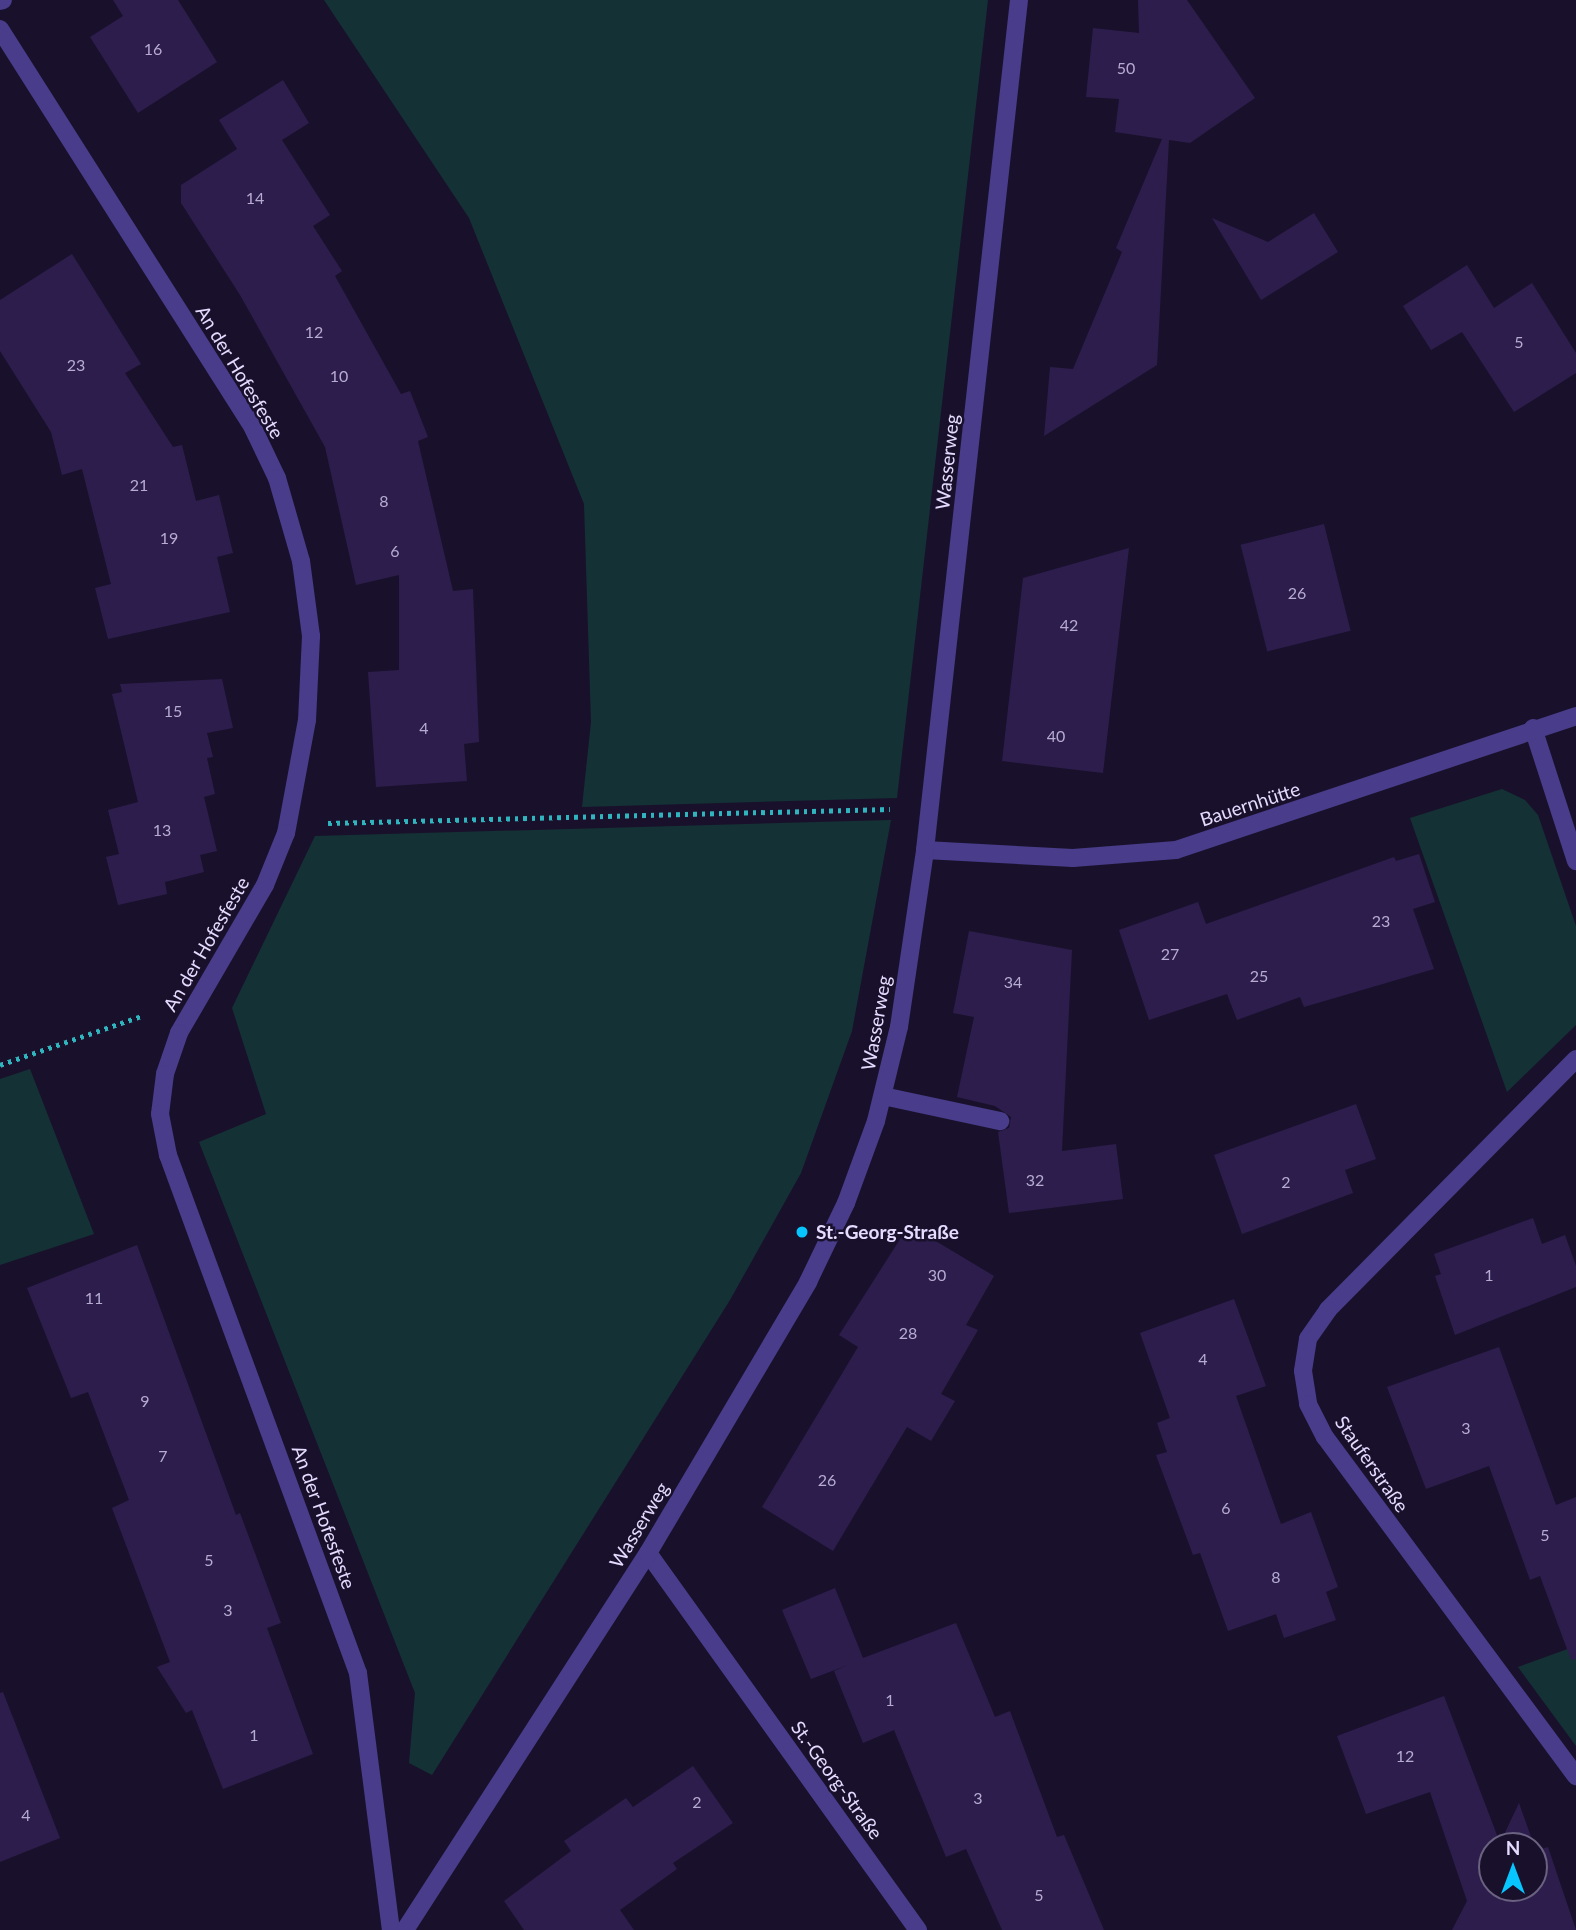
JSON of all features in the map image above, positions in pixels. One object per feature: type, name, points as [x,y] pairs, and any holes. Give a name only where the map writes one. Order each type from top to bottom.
[{"type":"street","name":"Wasserweg","points":[[405,1930],[648,1553],[808,1282],[846,1203],[883,1096],[925,850],[1019,0]]},
{"type":"street","name":"An der Hofesfeste","points":[[0,29],[253,428],[277,478],[301,561],[311,636],[307,720],[288,824],[265,885],[198,996],[179,1033],[165,1074],[162,1133],[358,1673],[391,1930]]},
{"type":"street","name":"Bauernhütte","points":[[925,850],[1073,858],[1176,850],[1576,716]]},
{"type":"street","points":[[1533,729],[1576,861]]},
{"type":"street","name":"Stauferstraße","points":[[1576,1059],[1328,1310],[1308,1339],[1303,1371],[1308,1404],[1325,1437],[1576,1776]]},
{"type":"street","points":[[883,1096],[1000,1121]]},
{"type":"street","name":"St.-Georg-Straße","points":[[648,1553],[918,1930]]},
{"type":"path","points":[[288,824],[929,808]]},
{"type":"path","points":[[0,1065],[198,996]]},
{"type":"green space","points":[[324,0],[988,0],[897,798],[582,807],[591,722],[584,504],[469,218]]},
{"type":"green space","points":[[1502,789],[1525,800],[1538,815],[1576,926],[1576,1025],[1507,1092],[1410,818]]},
{"type":"green space","points":[[891,820],[852,1031],[801,1173],[730,1300],[432,1775],[409,1763],[415,1693],[199,1142],[266,1114],[232,1008],[315,836]]},
{"type":"green space","points":[[30,1069],[94,1234],[0,1265],[0,1079]]},
{"type":"green space","points":[[1576,1646],[1576,1746],[1518,1667]]},
{"type":"building","points":[[113,0],[178,0],[217,62],[138,113],[90,37],[123,16]]},
{"type":"building","points":[[1138,0],[1187,0],[1255,98],[1190,143],[1169,140],[1157,365],[1044,436],[1050,367],[1073,369],[1122,252],[1116,248],[1162,139],[1115,132],[1119,99],[1086,97],[1093,28],[1139,33]]},
{"type":"building","points":[[283,80],[309,123],[282,140],[330,215],[313,226],[342,271],[335,276],[401,394],[410,391],[428,437],[418,441],[453,591],[473,589],[479,742],[464,744],[467,781],[376,787],[368,672],[399,670],[399,575],[356,585],[325,447],[240,295],[181,203],[181,185],[237,149],[219,120]]},
{"type":"building","points":[[1314,213],[1338,252],[1261,300],[1212,218],[1268,242]]},
{"type":"building","points":[[72,254],[141,364],[125,373],[173,447],[182,445],[196,501],[219,495],[233,553],[217,557],[230,612],[108,639],[95,588],[111,584],[82,469],[62,475],[51,432],[0,351],[0,300]]},
{"type":"building","points":[[1467,265],[1494,308],[1532,283],[1576,353],[1576,373],[1514,412],[1462,332],[1431,350],[1403,306]]},
{"type":"building","points":[[1324,524],[1351,631],[1267,652],[1241,545]]},
{"type":"building","points":[[1129,548],[1103,773],[1002,761],[1023,578]]},
{"type":"building","points":[[222,679],[233,728],[207,733],[213,757],[207,758],[215,794],[204,797],[217,851],[200,855],[204,872],[165,882],[167,894],[118,905],[106,857],[119,854],[108,810],[138,802],[112,694],[122,692],[120,684]]},
{"type":"building","points":[[1419,854],[1435,902],[1413,909],[1434,969],[1304,1007],[1300,997],[1237,1020],[1227,994],[1149,1020],[1119,930],[1198,902],[1206,924],[1394,857],[1396,861]]},
{"type":"building","points":[[969,931],[1072,950],[1062,1151],[1116,1144],[1123,1199],[1009,1213],[998,1132],[1009,1128],[1011,1117],[995,1106],[957,1097],[974,1017],[953,1013]]},
{"type":"building","points":[[1356,1104],[1376,1159],[1345,1170],[1353,1193],[1242,1234],[1214,1155]]},
{"type":"building","points":[[1533,1218],[1542,1244],[1565,1235],[1576,1266],[1576,1287],[1455,1335],[1435,1276],[1441,1274],[1434,1254]]},
{"type":"building","points":[[909,1225],[994,1276],[966,1325],[978,1330],[941,1394],[955,1401],[931,1441],[907,1427],[833,1551],[762,1507],[858,1347],[839,1335]]},
{"type":"building","points":[[137,1245],[236,1515],[240,1513],[281,1623],[267,1628],[313,1754],[223,1789],[192,1710],[186,1713],[157,1667],[170,1662],[112,1508],[129,1500],[88,1392],[71,1398],[27,1288]]},
{"type":"building","points":[[1234,1299],[1266,1386],[1236,1396],[1281,1524],[1311,1512],[1338,1587],[1326,1592],[1336,1620],[1284,1638],[1276,1614],[1228,1631],[1200,1553],[1193,1555],[1156,1455],[1167,1452],[1157,1423],[1170,1418],[1140,1333]]},
{"type":"building","points":[[1499,1347],[1556,1505],[1576,1497],[1576,1659],[1571,1660],[1540,1576],[1530,1580],[1489,1466],[1426,1489],[1387,1387]]},
{"type":"building","points":[[835,1588],[863,1658],[956,1623],[995,1717],[1010,1711],[1057,1837],[1064,1835],[1104,1930],[1002,1930],[966,1849],[946,1857],[894,1730],[863,1743],[834,1671],[848,1665],[811,1679],[782,1610]]},
{"type":"building","points":[[3,1692],[60,1838],[0,1862],[0,1693]]},
{"type":"building","points":[[1444,1696],[1496,1832],[1478,1832],[1478,1902],[1548,1902],[1548,1847],[1576,1930],[1452,1930],[1467,1901],[1430,1792],[1366,1814],[1337,1736]]},
{"type":"building","points":[[693,1766],[733,1823],[673,1863],[677,1869],[620,1910],[634,1930],[524,1930],[504,1901],[571,1851],[564,1841],[626,1798],[633,1807]]},
{"type":"building","points":[[1519,1803],[1529,1832],[1505,1832]]},
{"type":"place","name":"St.-Georg-Straße","points":[[802,1232]]}]
